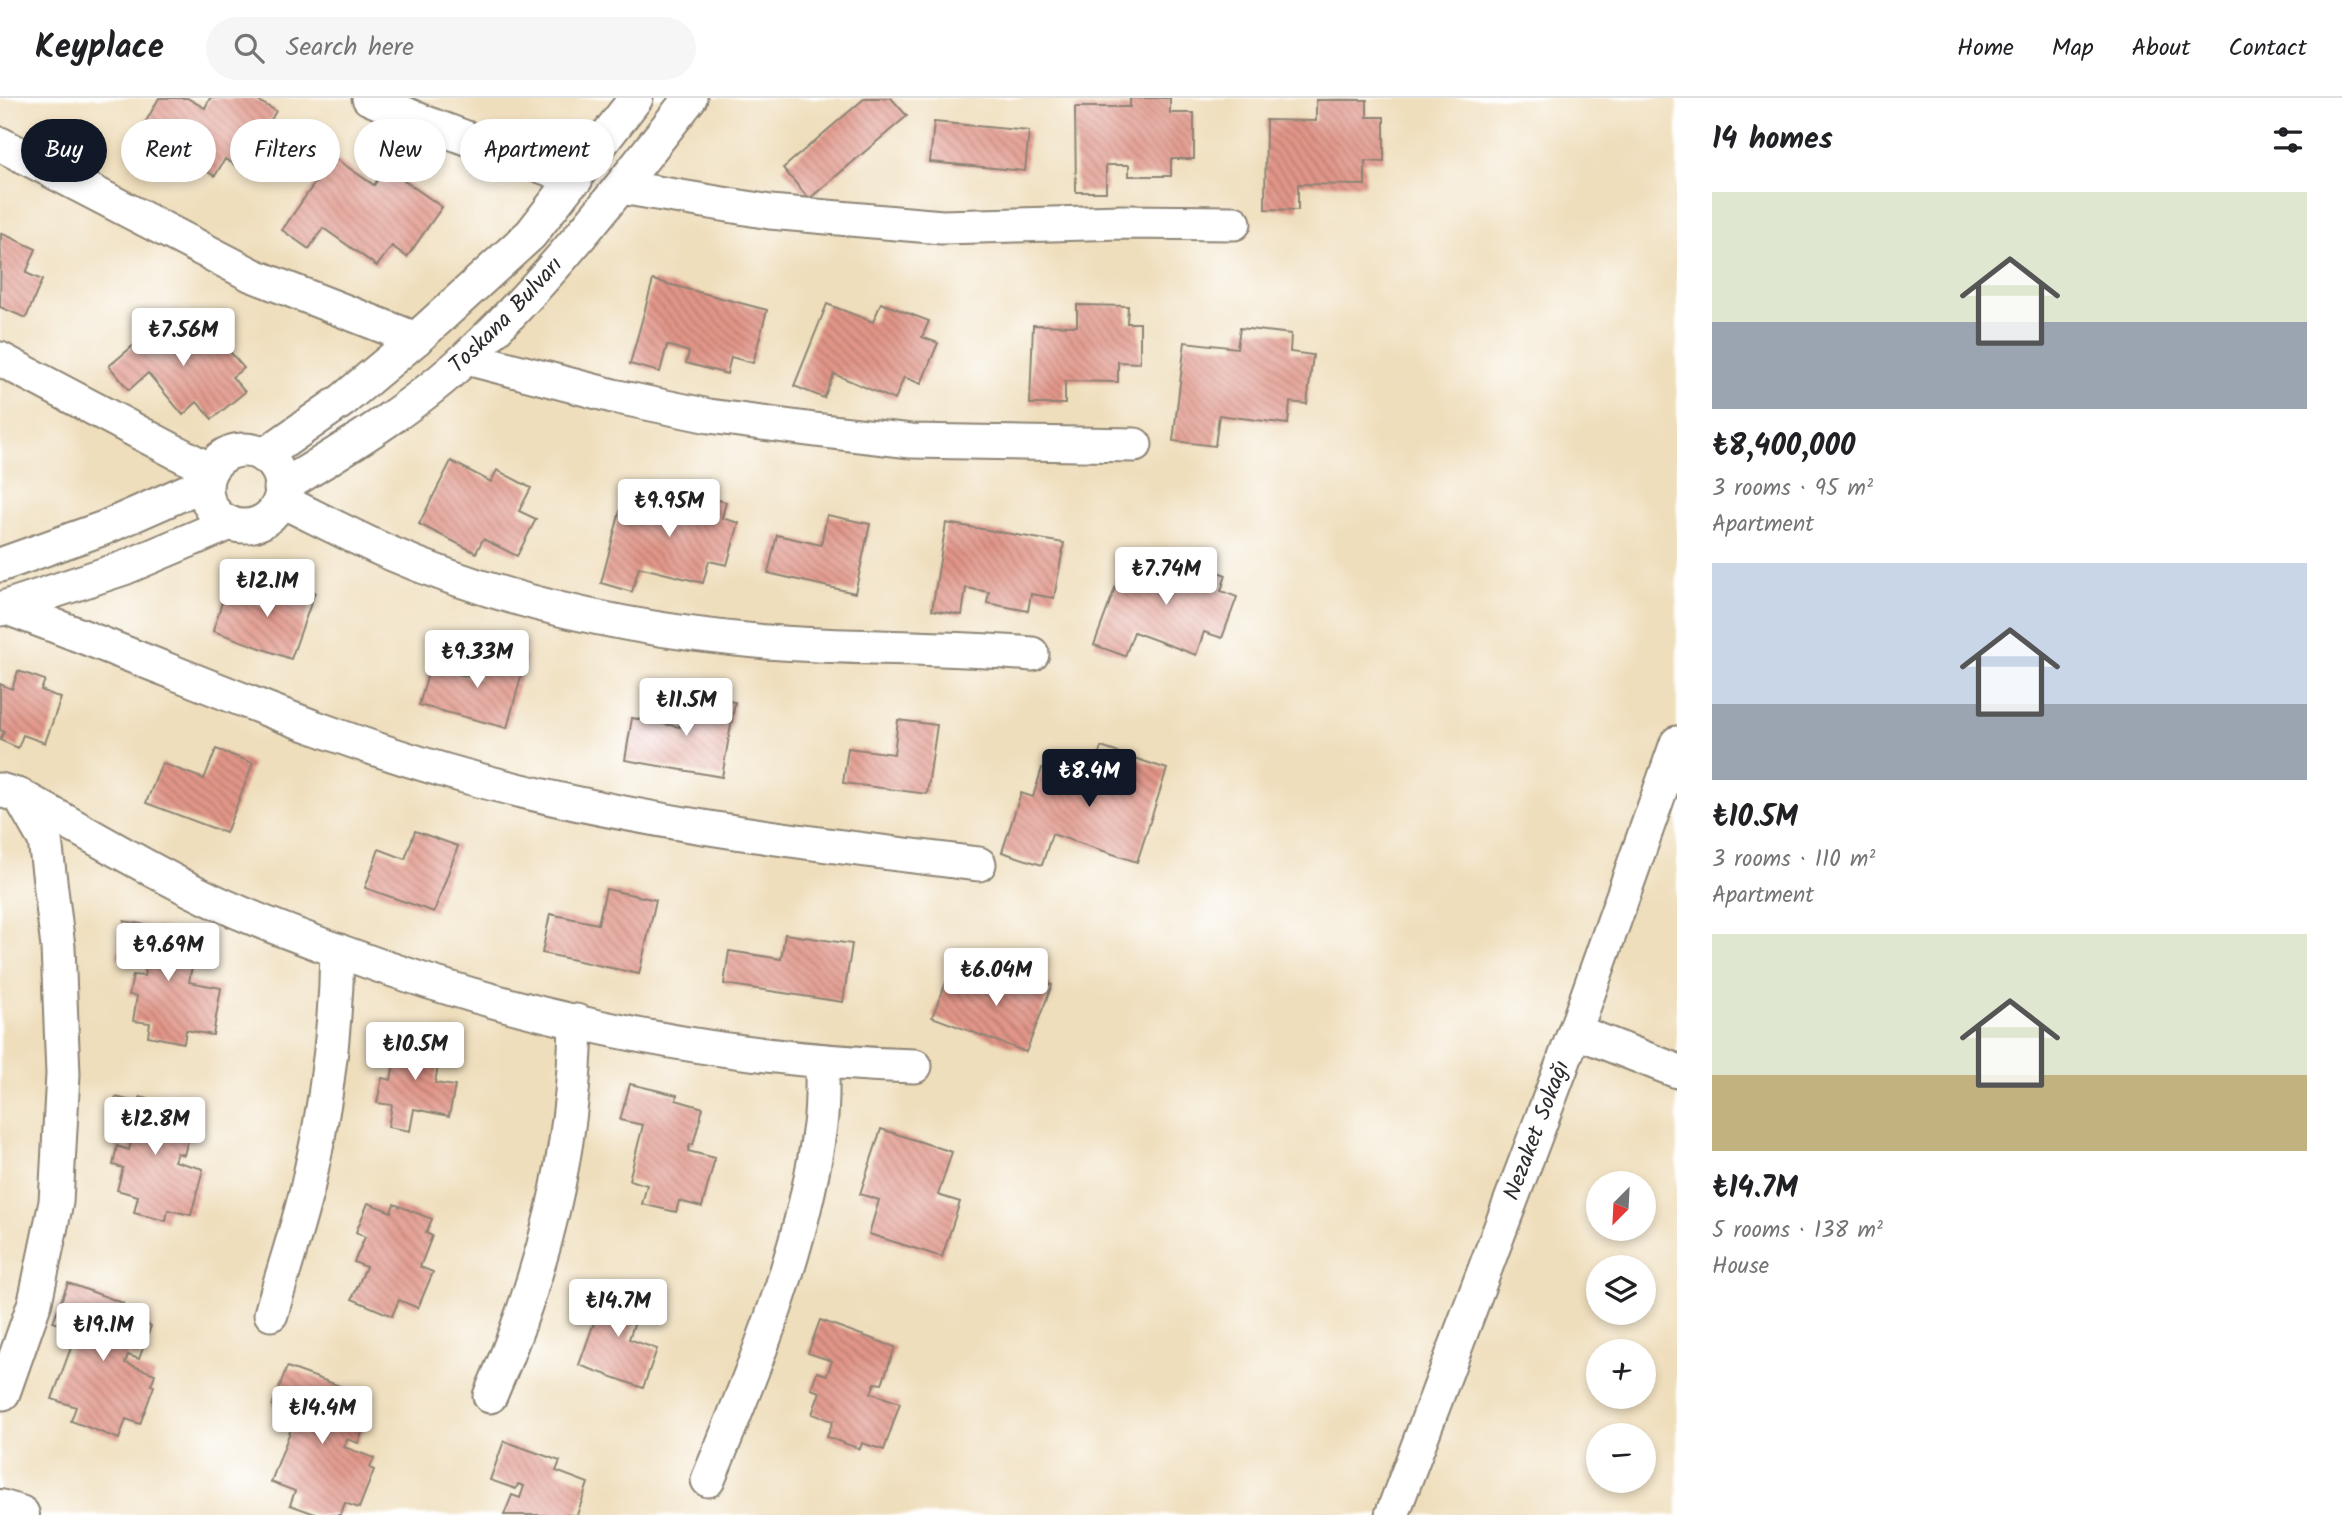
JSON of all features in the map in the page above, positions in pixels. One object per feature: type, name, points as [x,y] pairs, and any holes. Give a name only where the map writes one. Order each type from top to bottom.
[{"type":"main road","points":[[0,1509],[20,1515]]},
{"type":"street","points":[[369,98],[460,136]]},
{"type":"street","name":"Toskana Bulvarı","points":[[614,128],[636,98]]},
{"type":"street","name":"Toskana Bulvarı","points":[[4,608],[124,568],[230,523],[254,525],[265,520],[281,494],[467,358],[577,242],[690,98]]},
{"type":"street","points":[[0,144],[252,275],[416,339]]},
{"type":"street","name":"Toskana Bulvarı","points":[[263,456],[343,400],[416,339],[531,234],[574,182]]},
{"type":"street","points":[[621,187],[770,212],[942,227],[1109,222],[1234,223]]},
{"type":"street","points":[[467,358],[613,396],[709,416],[802,429],[911,441],[1135,445]]},
{"type":"street","points":[[0,359],[208,476]]},
{"type":"street","points":[[0,565],[104,528],[208,476],[227,454],[239,450],[263,456],[279,475],[281,494],[386,551],[471,582],[564,610],[671,630],[767,642],[961,648],[1032,654]]},
{"type":"street","points":[[208,476],[211,507],[230,523]]},
{"type":"street","points":[[4,608],[91,638],[266,711],[462,776],[646,819],[760,838],[979,864]]},
{"type":"street","name":"Nezaket Sokağı","points":[[1392,1515],[1575,1031],[1677,743]]},
{"type":"street","points":[[10,793],[191,890],[409,978],[576,1021],[708,1047],[822,1061],[915,1066]]},
{"type":"street","points":[[3,1393],[35,1302],[56,1202],[63,1074],[58,947],[46,840],[10,793]]},
{"type":"street","points":[[271,1314],[308,1185],[326,1092],[336,1001],[337,950]]},
{"type":"street","points":[[490,1395],[517,1334],[546,1242],[565,1165],[575,1088],[576,1021]]},
{"type":"street","points":[[1575,1031],[1677,1070]]},
{"type":"street","points":[[708,1480],[745,1391],[800,1222],[820,1124],[822,1061]]},
{"type":"building","points":[[159,98],[187,98],[205,108],[210,98],[253,98],[276,111],[272,119],[230,119],[230,162],[225,159],[216,174],[216,119],[147,119]]},
{"type":"building","points":[[865,98],[891,98],[907,116],[809,199],[783,168]]},
{"type":"building","points":[[1130,98],[1170,98],[1170,113],[1194,113],[1194,159],[1171,159],[1171,176],[1129,176],[1129,165],[1106,165],[1106,192],[1076,192],[1075,107],[1130,107]]},
{"type":"building","points":[[1316,100],[1367,100],[1367,117],[1384,117],[1384,162],[1365,161],[1365,185],[1298,184],[1298,210],[1265,209],[1266,120],[1316,121]]},
{"type":"building","points":[[934,122],[1029,131],[1025,171],[930,162]]},
{"type":"building","points":[[340,162],[354,171],[354,182],[370,182],[374,185],[376,182],[406,182],[442,207],[407,257],[392,246],[377,266],[323,228],[309,249],[282,230],[316,182],[340,182]]},
{"type":"building","points":[[1,233],[36,249],[26,273],[42,280],[26,318],[0,307]]},
{"type":"building","points":[[653,280],[767,310],[753,363],[731,357],[727,374],[686,363],[689,352],[667,345],[660,372],[630,364]]},
{"type":"building","points":[[881,303],[929,321],[922,337],[938,343],[921,384],[904,377],[895,400],[834,374],[824,398],[794,386],[827,304],[873,322]]},
{"type":"building","points":[[1077,305],[1128,306],[1127,323],[1140,323],[1140,363],[1118,362],[1118,382],[1065,381],[1065,404],[1030,404],[1033,325],[1077,326]]},
{"type":"building","points":[[170,315],[195,345],[212,331],[244,368],[232,377],[245,392],[212,419],[197,402],[183,415],[148,373],[129,390],[109,366]]},
{"type":"building","points":[[1240,328],[1291,334],[1290,352],[1313,355],[1307,404],[1290,402],[1288,424],[1219,415],[1215,446],[1173,441],[1185,342],[1237,348]]},
{"type":"building","points":[[451,461],[491,482],[497,470],[531,488],[519,511],[536,519],[517,556],[483,539],[476,553],[419,524]]},
{"type":"building","points":[[677,489],[726,502],[722,518],[739,523],[727,565],[709,561],[703,583],[639,567],[632,592],[601,583],[624,496],[672,510]]},
{"type":"building","points":[[827,515],[870,524],[855,593],[768,573],[777,535],[821,545]]},
{"type":"building","points":[[946,523],[1064,543],[1054,598],[1031,594],[1028,611],[987,603],[989,592],[966,588],[962,615],[932,610]]},
{"type":"building","points":[[1179,557],[1226,575],[1221,591],[1237,597],[1222,638],[1204,632],[1196,655],[1134,632],[1125,656],[1094,645],[1125,561],[1171,578]]},
{"type":"building","points":[[276,578],[315,592],[291,659],[213,631],[225,593],[266,607]]},
{"type":"building","points":[[486,648],[526,658],[507,728],[419,705],[430,667],[478,679]]},
{"type":"building","points":[[18,671],[45,680],[41,690],[61,698],[45,743],[23,735],[18,748],[0,740],[4,732],[0,730],[0,684],[12,689]]},
{"type":"building","points":[[685,694],[735,702],[722,777],[625,760],[632,718],[680,727]]},
{"type":"building","points":[[898,720],[937,725],[927,794],[843,783],[848,748],[894,754]]},
{"type":"building","points":[[1101,747],[1167,769],[1137,862],[1052,834],[1042,865],[1002,852],[1021,793],[1033,797],[1042,768],[1089,783]]},
{"type":"building","points":[[216,749],[253,763],[226,833],[146,803],[162,763],[204,779]]},
{"type":"building","points":[[415,831],[458,846],[434,912],[365,888],[379,849],[405,859]]},
{"type":"building","points":[[606,889],[656,900],[639,974],[542,953],[550,914],[598,924]]},
{"type":"building","points":[[124,921],[198,934],[189,982],[221,988],[213,1035],[186,1030],[184,1043],[148,1036],[150,1023],[133,1021],[137,996],[129,995],[133,975],[144,976],[147,963],[117,958]]},
{"type":"building","points":[[785,934],[852,944],[843,1002],[724,984],[729,951],[781,959]]},
{"type":"building","points":[[1007,968],[1052,985],[1026,1052],[932,1017],[949,975],[997,994]]},
{"type":"building","points":[[407,1027],[435,1032],[431,1052],[440,1054],[435,1083],[455,1086],[449,1116],[414,1109],[410,1131],[388,1127],[392,1105],[377,1103],[382,1078],[391,1080],[397,1047],[403,1048]]},
{"type":"building","points":[[630,1084],[677,1095],[676,1100],[703,1108],[693,1145],[690,1144],[688,1151],[715,1158],[702,1207],[679,1201],[676,1212],[642,1204],[647,1185],[629,1180],[643,1125],[620,1120]]},
{"type":"building","points":[[116,1097],[139,1103],[140,1097],[168,1104],[167,1110],[194,1117],[184,1155],[177,1153],[174,1161],[203,1169],[191,1215],[168,1210],[166,1221],[134,1213],[138,1196],[117,1190],[123,1168],[113,1165],[117,1146],[129,1150],[132,1138],[107,1131]]},
{"type":"building","points":[[881,1129],[952,1152],[938,1195],[960,1202],[942,1257],[869,1234],[879,1200],[860,1194]]},
{"type":"building","points":[[368,1203],[391,1212],[394,1204],[432,1219],[426,1233],[432,1236],[420,1267],[433,1272],[418,1308],[399,1300],[392,1316],[352,1299],[366,1267],[354,1262],[365,1237],[356,1232]]},
{"type":"building","points":[[68,1283],[123,1303],[120,1314],[151,1326],[139,1359],[128,1355],[125,1363],[155,1374],[151,1385],[154,1386],[140,1424],[126,1419],[119,1439],[71,1421],[76,1407],[52,1399],[75,1337],[83,1340],[87,1329],[81,1326],[79,1331],[53,1322]]},
{"type":"building","points":[[608,1283],[644,1296],[629,1339],[657,1349],[643,1388],[579,1365]]},
{"type":"building","points":[[820,1320],[895,1347],[882,1384],[875,1383],[871,1393],[900,1403],[884,1450],[862,1443],[860,1449],[827,1437],[833,1421],[812,1414],[820,1392],[811,1389],[817,1372],[827,1375],[832,1361],[808,1353]]},
{"type":"building","points":[[287,1367],[343,1387],[339,1398],[371,1409],[358,1443],[347,1439],[344,1447],[374,1458],[370,1468],[374,1470],[359,1508],[345,1503],[340,1515],[318,1515],[290,1505],[295,1491],[271,1482],[294,1421],[302,1424],[306,1413],[300,1410],[298,1415],[272,1406]]},
{"type":"building","points":[[504,1441],[560,1461],[556,1471],[588,1483],[577,1515],[504,1515],[512,1495],[520,1498],[524,1486],[518,1484],[516,1489],[490,1480]]}]
